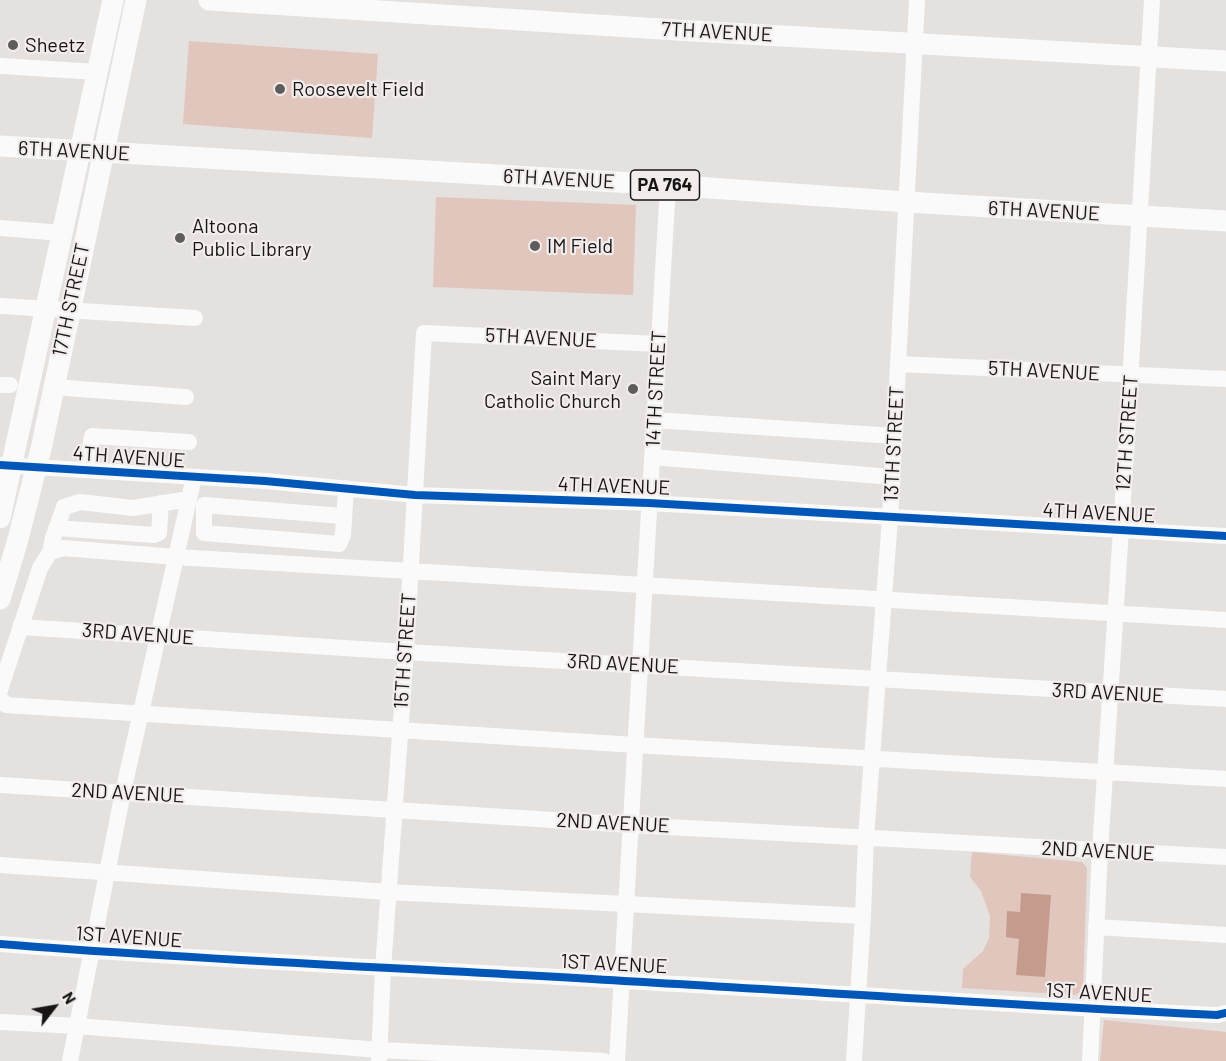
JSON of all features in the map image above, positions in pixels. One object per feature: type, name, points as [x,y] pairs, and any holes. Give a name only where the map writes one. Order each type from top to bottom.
[{"type":"main road","name":"17TH STREET","points":[[0,518],[6,466],[46,309],[113,0]]},
{"type":"main road","name":"17TH STREET","points":[[0,599],[17,543],[35,468],[136,0]]},
{"type":"main road","name":"7TH AVENUE","points":[[209,0],[445,7],[915,43],[1226,61]]},
{"type":"main road","name":"6TH AVENUE","points":[[0,146],[668,185],[1226,221]]},
{"type":"street","name":"13TH STREET","points":[[854,1061],[866,837],[890,518],[917,0]]},
{"type":"street","name":"12TH STREET","points":[[1089,1061],[1152,0]]},
{"type":"street","points":[[0,66],[98,72]]},
{"type":"street","name":"14TH STREET","points":[[617,1061],[668,185]]},
{"type":"street","points":[[0,228],[62,233]]},
{"type":"street","points":[[0,306],[195,318]]},
{"type":"street","name":"5TH AVENUE","points":[[424,333],[658,344]]},
{"type":"street","name":"15TH STREET","points":[[380,1055],[383,969],[406,652],[424,333]]},
{"type":"street","name":"5TH AVENUE","points":[[898,364],[1226,379]]},
{"type":"street","points":[[53,387],[186,397]]},
{"type":"street","points":[[654,420],[894,436]]},
{"type":"street","points":[[86,470],[92,436],[189,442]]},
{"type":"street","points":[[652,457],[892,477]]},
{"type":"street","name":"4TH AVENUE","points":[[6,466],[265,481],[415,495],[649,504],[1226,536]]},
{"type":"street","points":[[70,1061],[123,792],[194,477]]},
{"type":"street","points":[[265,481],[265,510]]},
{"type":"street","points":[[343,516],[204,505],[204,533],[339,544],[343,535],[346,488]]},
{"type":"street","points":[[0,690],[40,568],[50,552],[64,507],[80,502],[133,508],[189,499]]},
{"type":"street","points":[[56,528],[154,536],[159,533],[161,503]]},
{"type":"street","points":[[50,552],[63,548],[176,557],[1226,620]]},
{"type":"street","name":"3RD AVENUE","points":[[20,627],[159,634],[406,652],[1226,699]]},
{"type":"street","points":[[0,698],[6,705],[635,745],[1226,778]]},
{"type":"street","name":"2ND AVENUE","points":[[0,785],[631,825],[1226,857]]},
{"type":"street","points":[[0,865],[388,892],[863,916]]},
{"type":"street","points":[[1096,927],[1226,935]]},
{"type":"street","name":"1ST AVENUE","points":[[0,944],[92,952],[622,980],[1092,1010],[1217,1015],[1226,1013]]},
{"type":"street","points":[[0,1022],[77,1026],[380,1055],[604,1061]]},
{"type":"shaded area","name":"Roosevelt Field","points":[[189,41],[378,54],[372,138],[183,124]]},
{"type":"shaded area","name":"IM Field","points":[[436,197],[636,205],[633,295],[433,287]]},
{"type":"shaded area","points":[[972,852],[1082,862],[1087,868],[1083,991],[1075,995],[962,988],[963,969],[983,951],[989,938],[990,916],[981,891],[970,877]]},
{"type":"shaded area","points":[[1021,893],[1051,895],[1045,977],[1016,975],[1019,939],[1006,937],[1007,911],[1020,912]]},
{"type":"shaded area","points":[[1104,1020],[1226,1032],[1226,1061],[1100,1061]]},
{"type":"cycle path","points":[[0,465],[265,481],[415,495],[649,503],[1226,536]]},
{"type":"cycle path","points":[[0,944],[156,955],[1069,1007],[1217,1015],[1226,1013]]},
{"type":"place","name":"Sheetz","points":[[13,45]]},
{"type":"place","name":"Roosevelt Field","points":[[280,89]]},
{"type":"place","name":"Altoona Public Library","points":[[180,238]]},
{"type":"place","name":"IM Field","points":[[535,246]]},
{"type":"place","name":"Saint Mary Catholic Church","points":[[633,389]]}]
